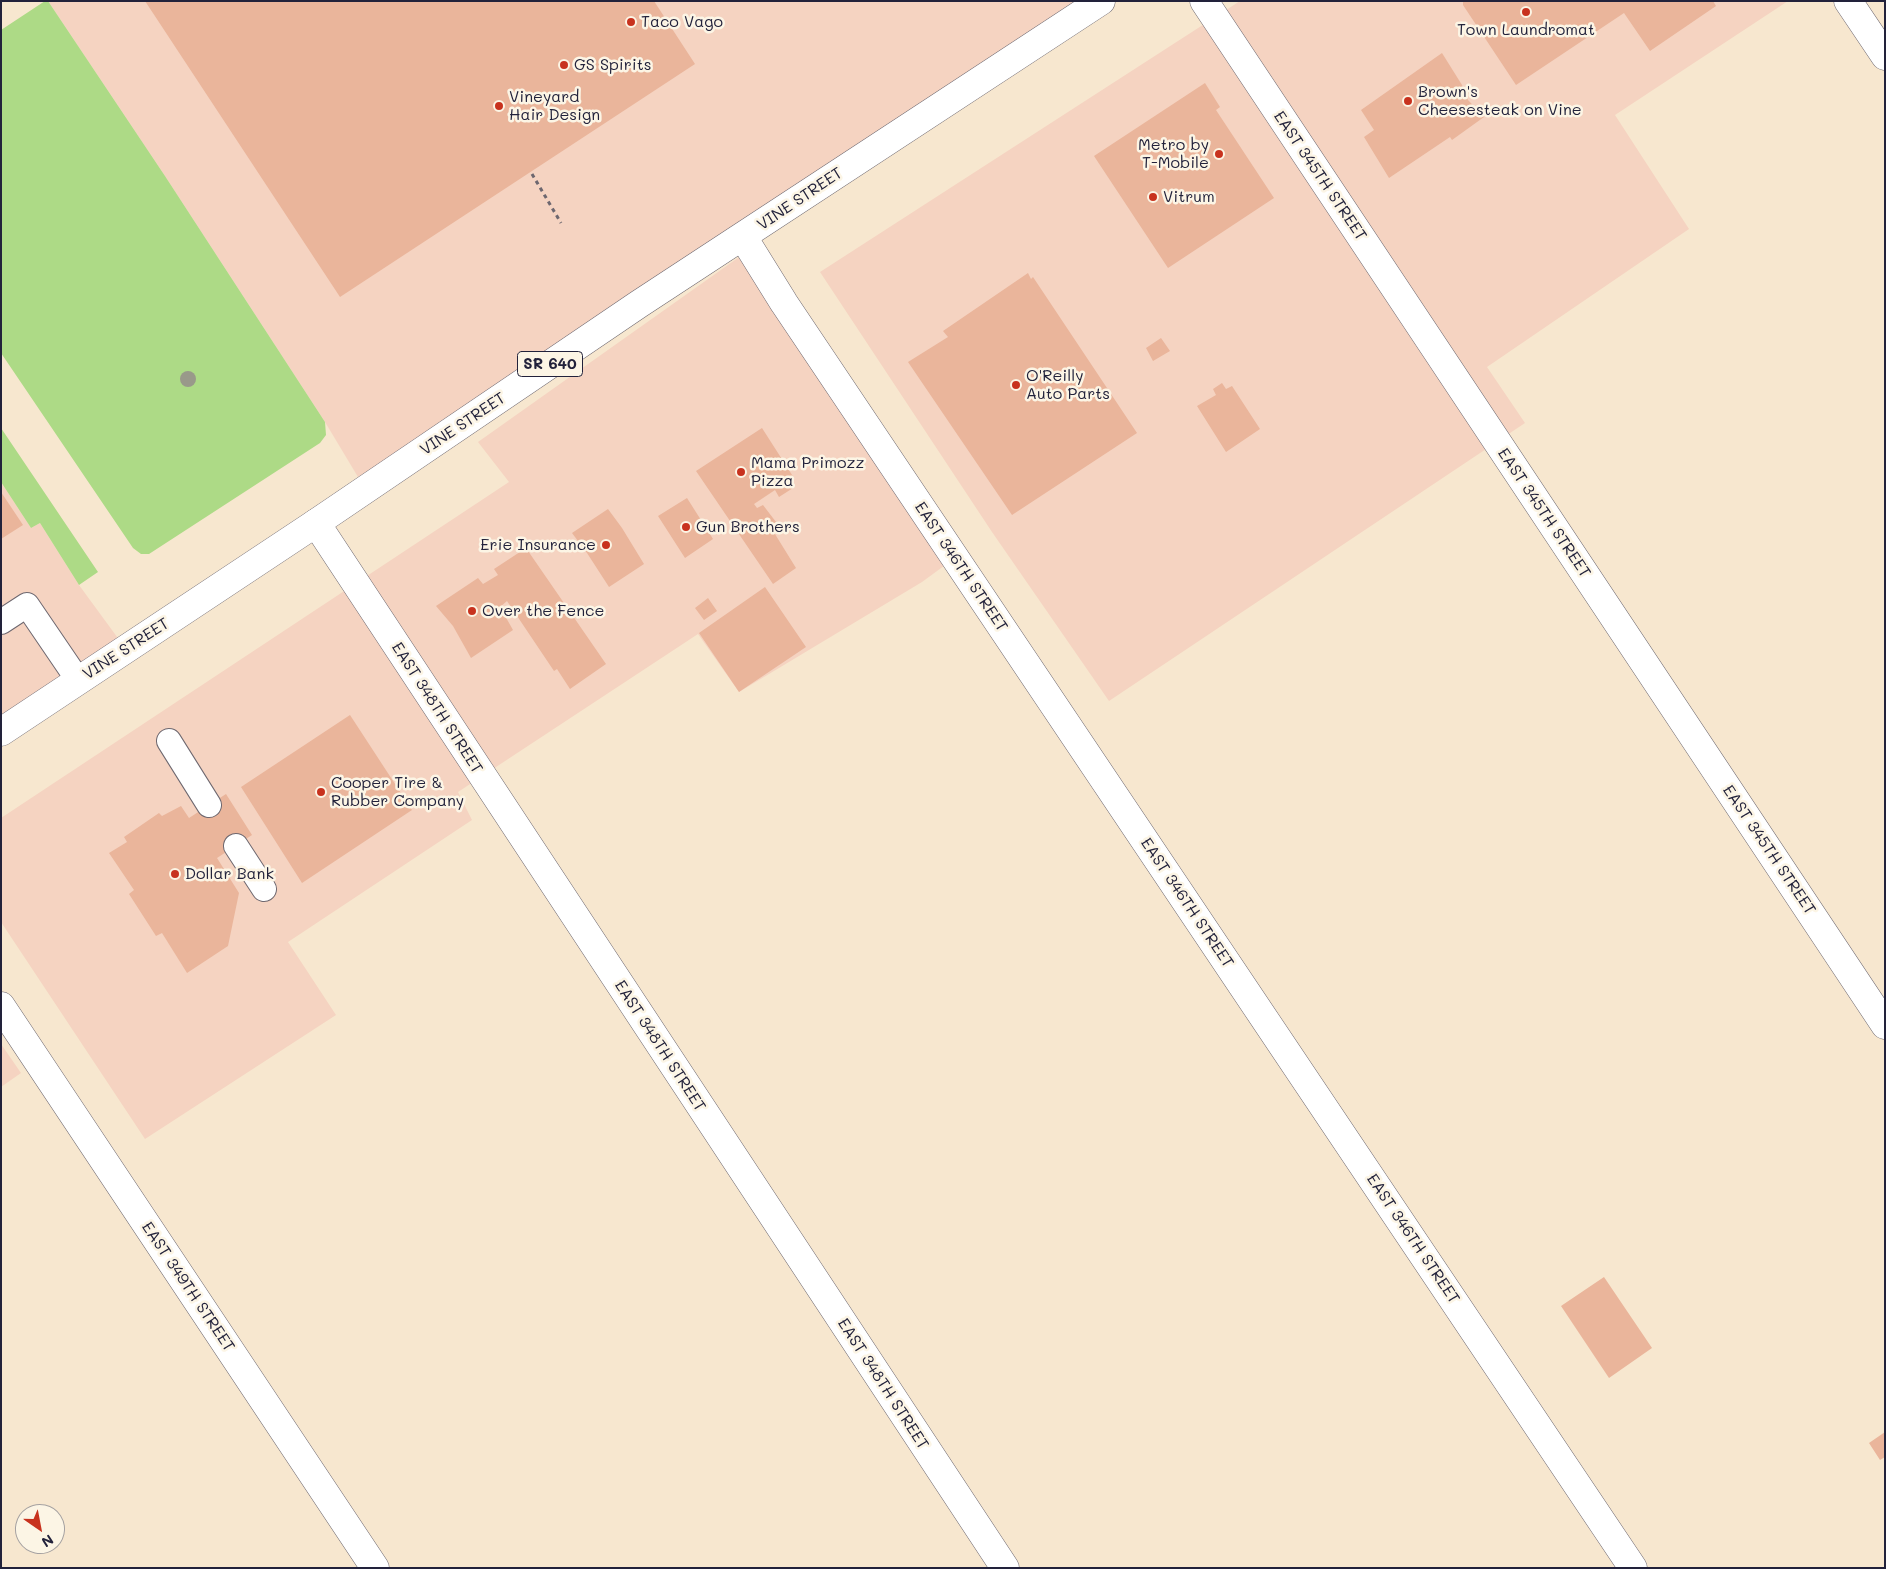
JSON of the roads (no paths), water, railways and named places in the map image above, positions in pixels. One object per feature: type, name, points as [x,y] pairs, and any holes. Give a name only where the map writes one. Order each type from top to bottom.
[{"type":"street","name":"VINE STREET","points":[[1,732],[316,524],[616,320],[1101,1]]},
{"type":"street","name":"EAST 345TH STREET","points":[[1204,1],[1885,1025]]},
{"type":"street","points":[[1848,1],[1885,56]]},
{"type":"street","name":"EAST 346TH STREET","points":[[743,237],[784,303],[1633,1568]]},
{"type":"street","name":"EAST 348TH STREET","points":[[316,524],[1005,1568]]},
{"type":"street","name":"EAST 349TH STREET","points":[[1,1006],[375,1568]]},
{"type":"lane","points":[[1,622],[26,605],[78,680]]},
{"type":"lane","points":[[169,742],[209,805]]},
{"type":"lane","points":[[236,846],[264,889]]},
{"type":"place","name":"Town Laundromat","points":[[1526,12]]},
{"type":"place","name":"Taco Vago","points":[[631,22]]},
{"type":"place","name":"GS Spirits","points":[[564,65]]},
{"type":"place","name":"Brown's Cheesesteak on Vine","points":[[1408,101]]},
{"type":"place","name":"Vineyard Hair Design","points":[[499,106]]},
{"type":"place","name":"Metro by T-Mobile","points":[[1219,154]]},
{"type":"place","name":"Vitrum","points":[[1153,197]]},
{"type":"place","name":"O'Reilly Auto Parts","points":[[1016,385]]},
{"type":"place","name":"Mama Primozz Pizza","points":[[741,472]]},
{"type":"place","name":"Gun Brothers","points":[[686,527]]},
{"type":"place","name":"Erie Insurance","points":[[606,545]]},
{"type":"place","name":"Over the Fence","points":[[472,611]]},
{"type":"place","name":"Cooper Tire & Rubber Company","points":[[321,792]]},
{"type":"place","name":"Dollar Bank","points":[[175,874]]}]
